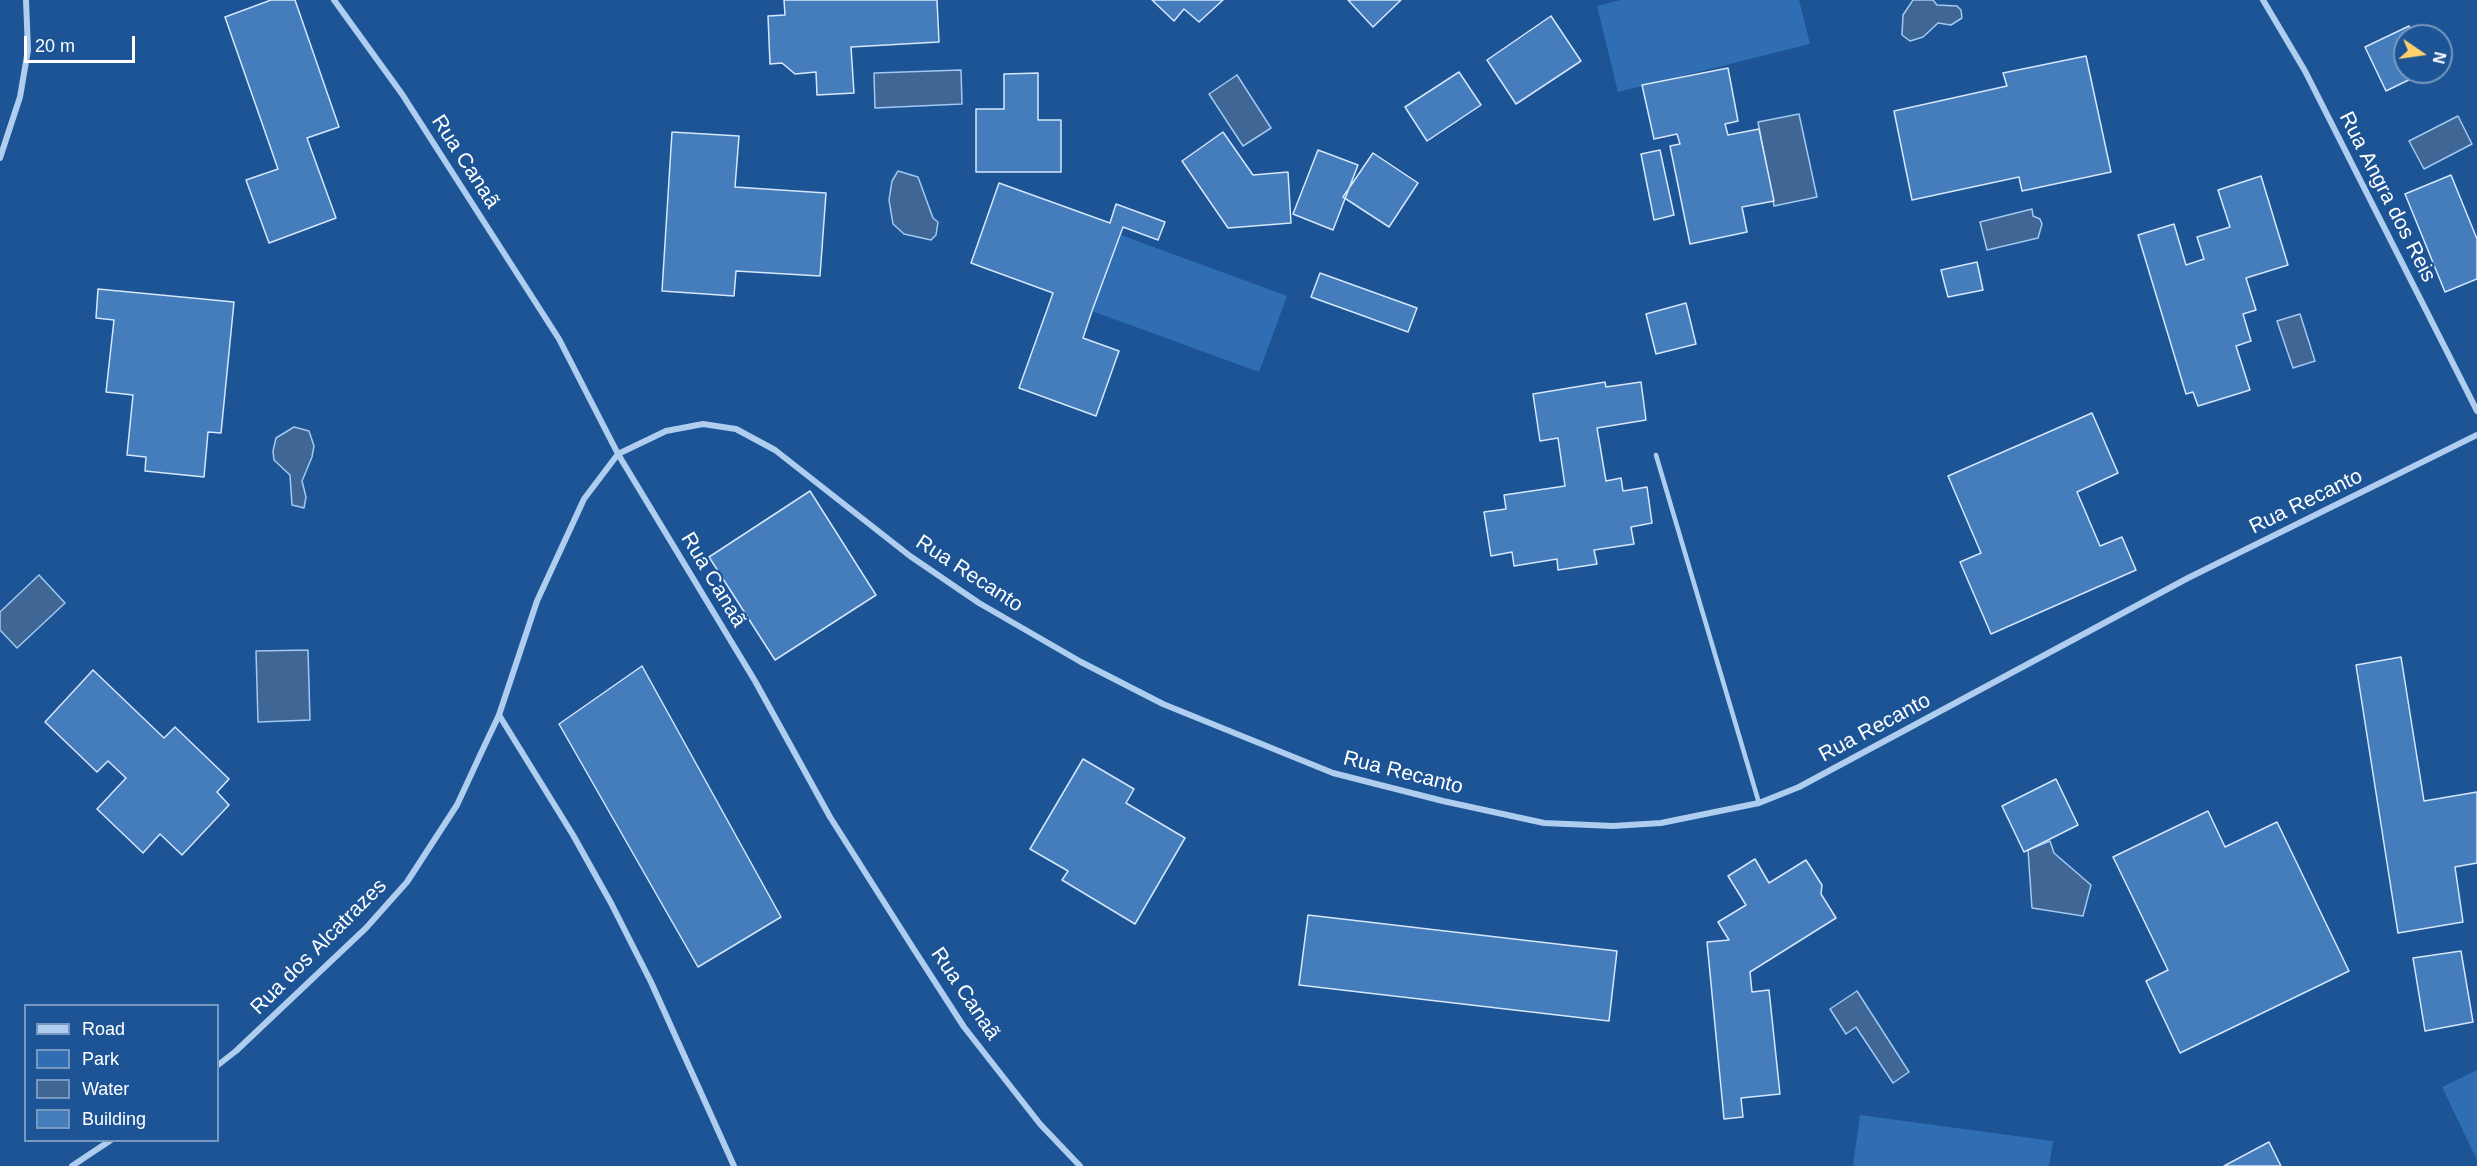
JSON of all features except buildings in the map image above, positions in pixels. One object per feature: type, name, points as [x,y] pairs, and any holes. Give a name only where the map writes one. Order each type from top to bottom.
[{"type":"street","points":[[0,158],[20,97],[28,50],[26,0]]},
{"type":"street","name":"Rua Canaã","points":[[334,0],[402,94],[559,339],[618,454],[755,681],[830,817],[958,1017],[1041,1124],[1080,1166]]},
{"type":"street","name":"Rua Angra dos Reis","points":[[2263,0],[2305,72],[2477,411]]},
{"type":"street","name":"Rua Recanto","points":[[499,715],[537,601],[584,499],[618,454],[666,431],[703,424],[736,429],[775,450],[910,556],[979,603],[1060,650],[1163,704],[1333,773],[1443,801],[1544,823],[1613,826],[1661,823],[1759,803],[1799,787],[2188,578],[2477,435]]},
{"type":"street","points":[[499,715],[573,835],[611,903],[651,981],[734,1166]]},
{"type":"street","name":"Rua dos Alcatrazes","points":[[219,1064],[236,1051],[366,928],[407,882],[457,805],[499,715]]},
{"type":"street","points":[[72,1166],[108,1142]]},
{"type":"lane","points":[[1656,455],[1759,803]]},
{"type":"green space","points":[[1621,0],[1799,0],[1810,44],[1618,92],[1597,6]]},
{"type":"green space","points":[[1121,235],[1287,296],[1259,372],[1092,311]]},
{"type":"green space","points":[[2477,1070],[2477,1160],[2442,1087]]},
{"type":"green space","points":[[1860,1115],[2053,1141],[2049,1166],[1853,1166]]},
{"type":"water","points":[[1913,0],[1933,0],[1937,5],[1957,6],[1961,10],[1962,18],[1951,25],[1938,23],[1923,37],[1910,41],[1902,35],[1903,15]]},
{"type":"water","points":[[961,70],[962,104],[875,108],[874,73]]},
{"type":"water","points":[[1237,75],[1271,128],[1243,146],[1209,94]]},
{"type":"water","points":[[1799,114],[1817,197],[1774,206],[1758,122]]},
{"type":"water","points":[[2458,116],[2472,144],[2424,169],[2409,141]]},
{"type":"water","points":[[898,171],[918,177],[933,218],[938,222],[936,235],[931,240],[904,234],[893,224],[889,200],[892,181]]},
{"type":"water","points":[[2032,209],[2033,216],[2040,219],[2042,224],[2038,238],[1987,250],[1980,222]]},
{"type":"water","points":[[2300,314],[2315,361],[2293,368],[2277,321]]},
{"type":"water","points":[[294,427],[309,431],[314,446],[302,481],[306,497],[304,508],[292,505],[290,475],[274,460],[273,451],[276,438]]},
{"type":"water","points":[[39,575],[65,603],[17,648],[0,630],[0,612]]},
{"type":"water","points":[[308,650],[310,720],[258,722],[256,651]]},
{"type":"water","points":[[2050,841],[2054,853],[2091,885],[2083,916],[2032,908],[2028,850]]},
{"type":"water","points":[[1857,991],[1909,1072],[1893,1083],[1856,1027],[1846,1034],[1830,1009]]}]
